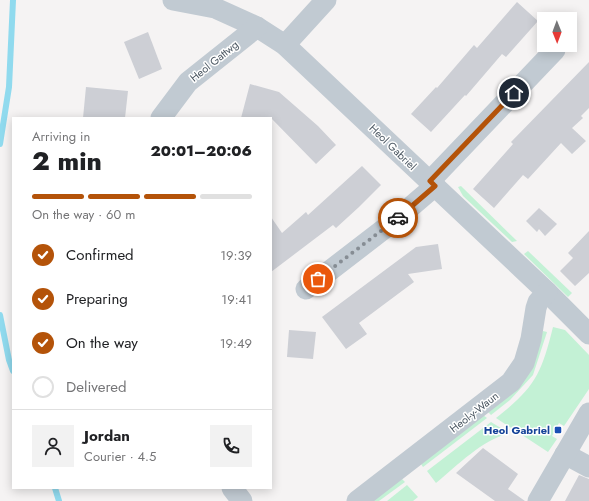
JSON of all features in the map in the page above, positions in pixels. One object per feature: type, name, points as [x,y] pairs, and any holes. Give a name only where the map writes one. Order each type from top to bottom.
[{"type":"street","name":"Heol Gabriel","points":[[173,0],[215,8],[257,27],[285,46],[547,292],[589,334]]},
{"type":"street","points":[[285,46],[326,0]]},
{"type":"street","name":"Heol Gattwg","points":[[162,117],[188,82],[257,27]]},
{"type":"street","points":[[306,289],[432,184],[553,52]]},
{"type":"street","name":"Heol-y-Waun","points":[[358,501],[477,410],[511,382],[524,363],[531,339],[536,308],[538,302],[547,292]]},
{"type":"street","points":[[538,501],[589,413]]},
{"type":"street","points":[[565,454],[589,467]]},
{"type":"street","points":[[233,489],[242,501]]},
{"type":"green space","points":[[461,186],[517,241],[512,242],[463,196],[458,187]]},
{"type":"green space","points":[[528,251],[572,293],[568,297],[524,254]]},
{"type":"green space","points":[[553,327],[565,330],[589,355],[589,389],[564,426],[559,423],[552,436],[557,439],[548,452],[496,418],[520,397],[535,379],[545,357]]},
{"type":"green space","points":[[543,331],[547,332],[533,375],[510,400],[491,415],[487,411]]},
{"type":"green space","points":[[483,415],[487,418],[423,467],[421,464]]},
{"type":"green space","points":[[491,422],[509,433],[480,447],[436,483],[427,471]]},
{"type":"green space","points":[[402,479],[405,482],[379,501],[370,501]]},
{"type":"green space","points":[[407,485],[418,497],[413,501],[387,501]]},
{"type":"building","points":[[517,2],[537,20],[537,22],[506,57],[502,54],[466,96],[465,95],[431,132],[411,114],[436,87],[437,88],[474,45],[477,48]]},
{"type":"building","points":[[148,32],[162,69],[139,79],[124,42]]},
{"type":"building","points":[[589,62],[589,108],[581,116],[583,118],[572,128],[586,141],[572,154],[561,143],[528,179],[523,175],[494,208],[473,189],[513,144],[511,142]]},
{"type":"building","points":[[250,84],[279,92],[318,126],[336,145],[316,164],[272,119],[272,117],[241,117]]},
{"type":"building","points":[[86,87],[128,91],[125,117],[83,117]]},
{"type":"building","points":[[362,166],[381,185],[336,228],[333,225],[272,271],[272,218],[282,233],[306,212],[308,215]]},
{"type":"building","points":[[539,208],[557,224],[545,236],[539,229],[537,232],[526,221]]},
{"type":"building","points":[[589,231],[589,273],[575,286],[560,271],[573,258],[568,253]]},
{"type":"building","points":[[438,244],[442,269],[408,274],[414,282],[359,323],[367,334],[346,349],[322,317],[416,247]]},
{"type":"building","points":[[289,330],[316,332],[313,359],[287,357]]},
{"type":"building","points":[[483,448],[518,474],[508,489],[525,501],[495,501],[456,473]]},
{"type":"building","points":[[579,475],[589,479],[589,501],[565,501]]},
{"type":"waterway","points":[[0,144],[9,87],[13,0]]},
{"type":"waterway","points":[[0,315],[12,368]]},
{"type":"waterway","points":[[55,489],[59,501]]},
{"type":"way so far","points":[[318,279],[398,218]]},
{"type":"place","name":"Heol Gabriel","points":[[558,430]]},
{"type":"route","points":[[398,218],[435,186],[430,181],[514,93]]}]
